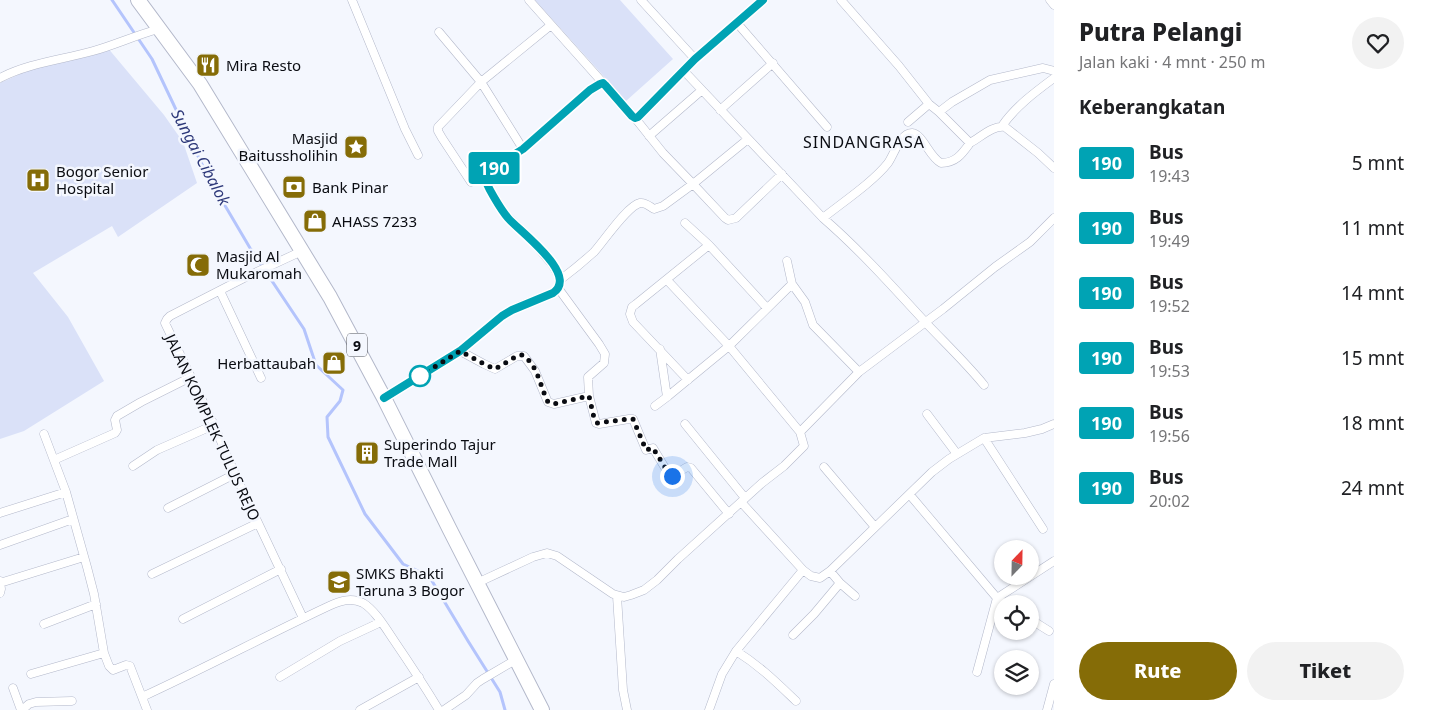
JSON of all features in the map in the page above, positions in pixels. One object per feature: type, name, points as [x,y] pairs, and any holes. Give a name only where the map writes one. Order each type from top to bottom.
[{"type":"highway","name":"9","points":[[138,0],[200,84],[358,347],[542,710]]},
{"type":"street","points":[[352,0],[402,122],[418,155]]},
{"type":"street","points":[[529,0],[622,106],[635,118],[663,153],[725,218],[730,220],[736,218],[782,174]]},
{"type":"street","points":[[641,0],[695,59]]},
{"type":"street","points":[[841,0],[899,66],[929,104],[970,143]]},
{"type":"street","points":[[1050,0],[1054,5]]},
{"type":"street","points":[[635,118],[645,111],[695,59],[758,2]]},
{"type":"street","points":[[737,23],[827,127]]},
{"type":"street","points":[[471,182],[442,138],[438,129],[440,124],[481,82],[552,25]]},
{"type":"street","points":[[0,78],[24,68],[92,51],[159,29]]},
{"type":"street","points":[[439,32],[481,82],[523,149]]},
{"type":"street","points":[[720,110],[773,63]]},
{"type":"street","points":[[823,218],[887,164],[902,139],[909,134],[913,133],[918,136],[932,156],[941,163],[951,162],[957,159],[970,143],[994,128],[1002,126],[1054,73],[1043,68],[990,80],[952,102],[939,112]]},
{"type":"street","points":[[684,71],[823,218],[873,266],[984,385]]},
{"type":"street","points":[[603,83],[590,90],[523,149],[484,174],[483,177],[505,214],[546,255],[558,272],[560,284],[605,354],[604,363],[588,377],[589,396],[596,423],[633,419],[646,450],[653,448],[670,476],[687,467],[691,468],[728,514]]},
{"type":"street","points":[[649,136],[702,90]]},
{"type":"street","points":[[908,122],[929,104]]},
{"type":"street","points":[[1002,126],[1038,153],[1054,168]]},
{"type":"street","points":[[384,398],[460,351],[502,316],[520,306],[553,293],[633,207],[643,203],[652,209],[663,206],[748,139]]},
{"type":"street","points":[[800,432],[859,372],[1030,242],[1054,218]]},
{"type":"street","points":[[685,223],[709,245],[767,308]]},
{"type":"street","points":[[688,380],[633,322],[630,314],[632,307],[709,245]]},
{"type":"street","name":"JALAN KOMPLEK TULUS REJO","points":[[302,251],[170,316],[166,321],[166,326],[303,618]]},
{"type":"street","points":[[787,261],[792,284],[805,302],[813,325],[859,372]]},
{"type":"street","points":[[477,583],[533,557],[547,553],[557,556],[617,596],[628,596],[644,590],[804,446],[800,432],[729,346],[667,280]]},
{"type":"street","points":[[656,406],[729,346],[792,284]]},
{"type":"street","points":[[220,291],[261,378]]},
{"type":"street","points":[[660,349],[668,397]]},
{"type":"street","points":[[460,351],[495,369],[517,356],[524,356],[532,365],[547,400],[551,404],[589,396]]},
{"type":"street","points":[[54,460],[115,433],[117,430],[116,416],[191,377]]},
{"type":"street","points":[[927,414],[957,454]]},
{"type":"street","points":[[685,424],[743,500],[803,570],[818,578],[830,571],[932,472],[957,454],[984,438],[1025,433],[1054,424]]},
{"type":"street","points":[[133,466],[157,450],[214,425]]},
{"type":"street","points":[[44,434],[66,492],[84,557],[96,604],[108,666],[114,670],[126,665],[130,666],[146,710]]},
{"type":"street","points":[[984,438],[1043,529]]},
{"type":"street","points":[[824,467],[875,527]]},
{"type":"street","points":[[168,508],[235,474]]},
{"type":"street","points":[[0,513],[66,492]]},
{"type":"street","points":[[910,495],[994,595]]},
{"type":"street","points":[[0,545],[73,519]]},
{"type":"street","points":[[152,574],[258,523]]},
{"type":"street","points":[[0,593],[0,582],[84,557]]},
{"type":"street","points":[[1002,595],[1054,561]]},
{"type":"street","points":[[182,619],[280,570]]},
{"type":"street","points":[[710,710],[722,674],[736,652],[803,570]]},
{"type":"street","points":[[830,571],[855,596]]},
{"type":"street","points":[[793,635],[840,583]]},
{"type":"street","points":[[617,596],[623,690],[627,710]]},
{"type":"street","points":[[142,697],[207,667],[235,651],[303,618],[339,602],[351,600],[364,604],[381,622],[439,710]]},
{"type":"street","points":[[44,624],[96,604]]},
{"type":"street","points":[[977,672],[994,609]]},
{"type":"street","points":[[280,677],[340,642],[381,622]]},
{"type":"street","points":[[1039,625],[1049,631]]},
{"type":"street","points":[[31,674],[104,652]]},
{"type":"street","points":[[736,652],[766,671],[796,701]]},
{"type":"street","points":[[444,710],[466,695],[477,683],[517,659]]},
{"type":"street","points":[[360,710],[419,677]]},
{"type":"street","points":[[1047,710],[1054,684]]},
{"type":"street","points":[[13,688],[22,710],[29,704],[36,702],[72,701]]},
{"type":"shaded area","points":[[535,0],[620,0],[673,59],[626,101]]},
{"type":"shaded area","points":[[107,47],[164,115],[183,142],[197,183],[118,237],[112,226],[33,273],[68,317],[104,381],[24,431],[0,439],[0,83],[27,71]]},
{"type":"waterway","name":"Sungai Cibalok","points":[[112,0],[152,59],[207,175],[250,248],[304,329],[316,365],[343,390],[340,401],[327,417],[328,437],[365,514],[403,564],[429,576],[500,692],[505,710]]},
{"type":"bus line","name":"190","points":[[384,398],[460,351],[502,316],[556,292],[558,288],[560,278],[558,272],[546,255],[505,214],[483,175],[523,149],[590,90],[600,84],[603,83],[605,85],[632,116],[638,117],[695,59],[763,0]]},
{"type":"place","name":"Mira Resto","points":[[208,65]]},
{"type":"place","name":"Masjid Baitussholihin","points":[[356,147]]},
{"type":"place","name":"Bogor Senior Hospital","points":[[38,180]]},
{"type":"place","name":"Bank Pinar","points":[[294,187]]},
{"type":"place","name":"AHASS 7233","points":[[315,221]]},
{"type":"place","name":"Masjid Al Mukaromah","points":[[198,265]]},
{"type":"place","name":"Herbattaubah","points":[[334,363]]},
{"type":"place","name":"Superindo Tajur Trade Mall","points":[[367,453]]},
{"type":"place","name":"SMKS Bhakti Taruna 3 Bogor","points":[[339,582]]},
{"type":"district","name":"SINDANGRASA","points":[[864,142]]},
{"type":"route","points":[[420,376],[460,351],[495,369],[522,355],[532,365],[548,402],[554,404],[589,396],[596,423],[633,419],[646,450],[653,448],[670,476],[672,476]]}]
